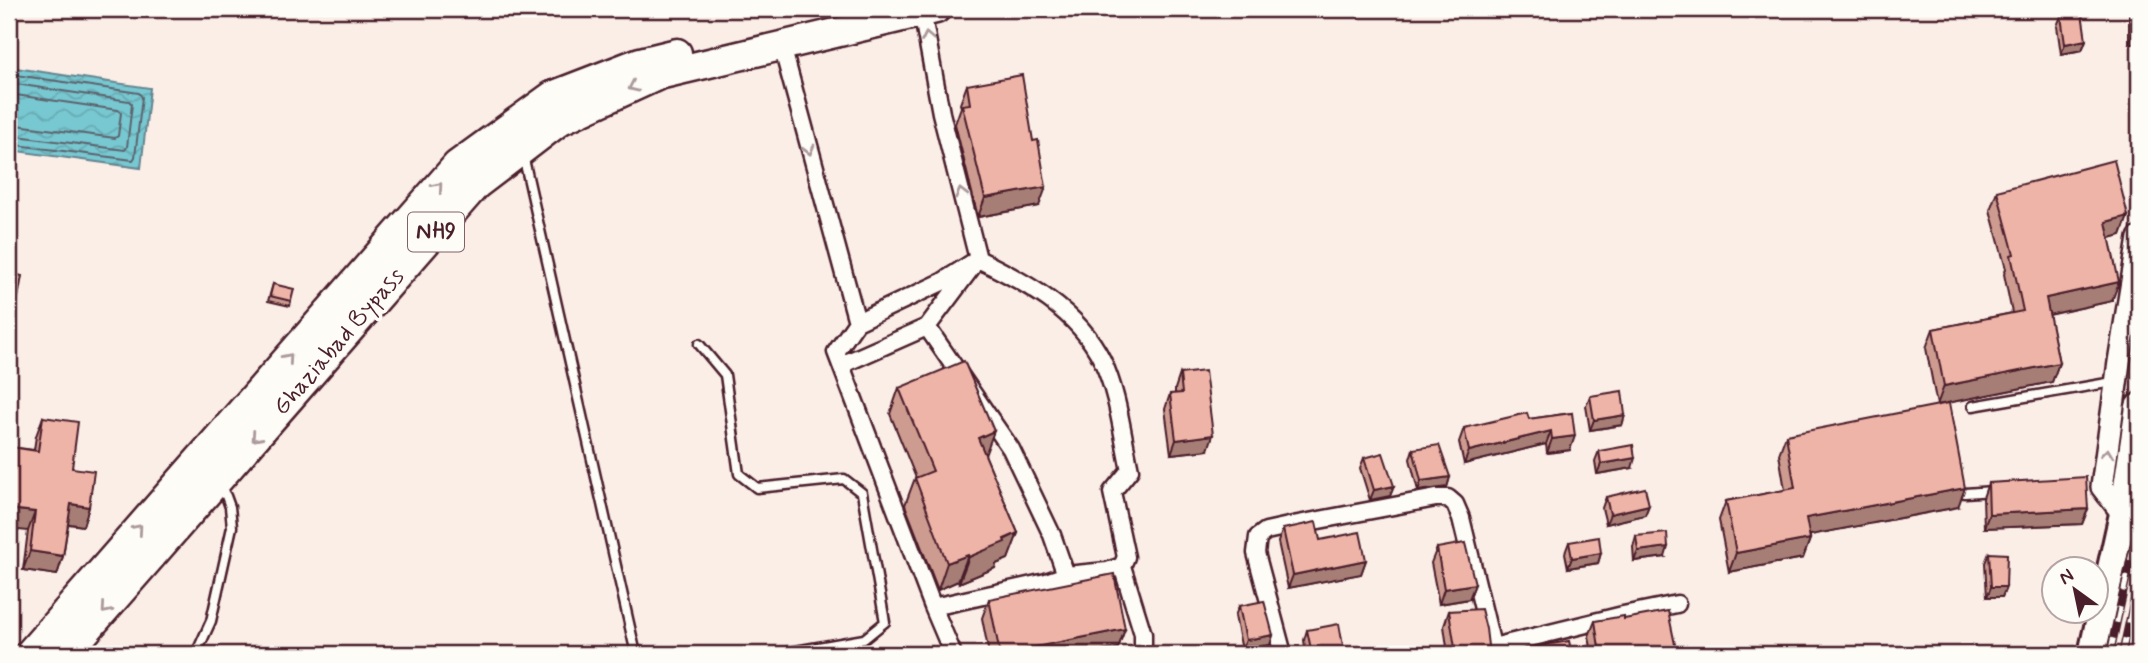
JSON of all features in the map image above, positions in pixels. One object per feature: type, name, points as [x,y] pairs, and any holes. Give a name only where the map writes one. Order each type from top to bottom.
[{"type":"highway","name":"Ghaziabad Bypass","points":[[29,654],[457,165],[552,96],[640,62],[858,9]]},
{"type":"highway","name":"Ghaziabad Bypass","points":[[66,654],[476,186],[561,120],[659,75],[929,10]]},
{"type":"main road","points":[[2092,654],[2123,514],[2139,407]]},
{"type":"street","points":[[929,10],[942,113],[978,259]]},
{"type":"street","points":[[782,46],[857,322]]},
{"type":"street","points":[[2123,514],[2096,483],[2139,238]]},
{"type":"street","points":[[953,654],[836,352],[857,322],[942,282],[978,259]]},
{"type":"street","points":[[841,365],[927,327],[978,259]]},
{"type":"street","points":[[978,259],[1019,279],[1046,297],[1093,343],[1102,361],[1111,386],[1130,470],[1112,492],[1126,557],[1122,566],[1143,634],[1143,654]]},
{"type":"street","points":[[927,327],[1011,449],[1052,535],[1066,575]]},
{"type":"street","points":[[1283,654],[1256,553],[1258,537],[1277,528],[1436,498],[1448,498],[1455,504],[1461,518],[1493,651],[1677,604]]},
{"type":"street","points":[[933,607],[1046,582],[1066,575],[1107,571],[1122,566]]},
{"type":"lane","points":[[522,150],[636,654]]},
{"type":"lane","points":[[699,344],[725,375],[740,474],[757,488],[844,479],[862,493],[885,622],[864,639],[778,654]]},
{"type":"lane","points":[[1973,405],[2116,381]]},
{"type":"lane","points":[[195,654],[211,621],[232,527],[230,507],[216,481]]},
{"type":"lane","points":[[1965,493],[2002,491]]},
{"type":"water","points":[[9,67],[150,88],[141,168],[9,150]]},
{"type":"building","points":[[2133,9],[2139,9],[2139,34],[2133,34]]},
{"type":"building","points":[[2082,13],[2086,40],[2065,44],[2061,16]]},
{"type":"building","points":[[1022,75],[1033,141],[1038,140],[1046,187],[985,198],[962,105],[970,104],[967,85]]},
{"type":"building","points":[[2114,160],[2128,216],[2106,222],[2119,282],[2046,298],[2059,363],[1944,386],[1933,329],[2023,311],[2011,255],[2014,254],[1997,191]]},
{"type":"building","points":[[9,273],[22,276],[16,309],[9,308]]},
{"type":"building","points":[[273,284],[294,289],[291,301],[270,296]]},
{"type":"building","points":[[964,361],[994,431],[978,438],[1018,533],[1004,539],[1005,542],[947,563],[915,478],[933,471],[899,388]]},
{"type":"building","points":[[1205,371],[1213,435],[1176,440],[1170,394],[1182,393],[1180,374]]},
{"type":"building","points":[[1622,391],[1625,415],[1594,420],[1590,396]]},
{"type":"building","points":[[1949,403],[1965,488],[1806,518],[1810,539],[1736,553],[1726,501],[1795,488],[1786,435]]},
{"type":"building","points":[[1527,413],[1529,419],[1572,413],[1575,436],[1552,439],[1551,431],[1469,451],[1464,428]]},
{"type":"building","points":[[43,417],[78,422],[72,468],[94,471],[89,507],[71,504],[63,556],[30,551],[35,512],[9,509],[9,441],[10,447],[38,451]]},
{"type":"building","points":[[1439,445],[1450,477],[1421,481],[1413,449]]},
{"type":"building","points":[[1633,445],[1635,458],[1601,464],[1599,451]]},
{"type":"building","points":[[1383,453],[1394,486],[1374,490],[1364,458]]},
{"type":"building","points":[[2086,477],[2088,509],[1989,514],[1988,483]]},
{"type":"building","points":[[1645,488],[1649,505],[1610,514],[1606,497]]},
{"type":"building","points":[[1316,522],[1320,540],[1360,532],[1366,560],[1293,575],[1283,529]]},
{"type":"building","points":[[1667,533],[1668,547],[1638,551],[1636,536]]},
{"type":"building","points":[[1599,537],[1601,553],[1572,558],[1569,542]]},
{"type":"building","points":[[1465,543],[1475,584],[1444,589],[1437,548]]},
{"type":"building","points":[[1989,553],[2007,554],[2006,587],[1991,587]]},
{"type":"building","points":[[1114,574],[1125,629],[1000,654],[989,599]]},
{"type":"building","points":[[1264,601],[1273,635],[1246,640],[1239,606]]},
{"type":"building","points":[[1481,609],[1489,654],[1456,654],[1449,611]]},
{"type":"building","points":[[1668,611],[1677,654],[1600,654],[1595,621]]},
{"type":"building","points":[[1339,624],[1344,651],[1312,654],[1307,630]]},
{"type":"building","points":[[1569,641],[1572,654],[1524,654],[1523,649]]},
{"type":"railway","points":[[2110,654],[2139,521]]},
{"type":"railway","points":[[2122,654],[2139,576]]}]
